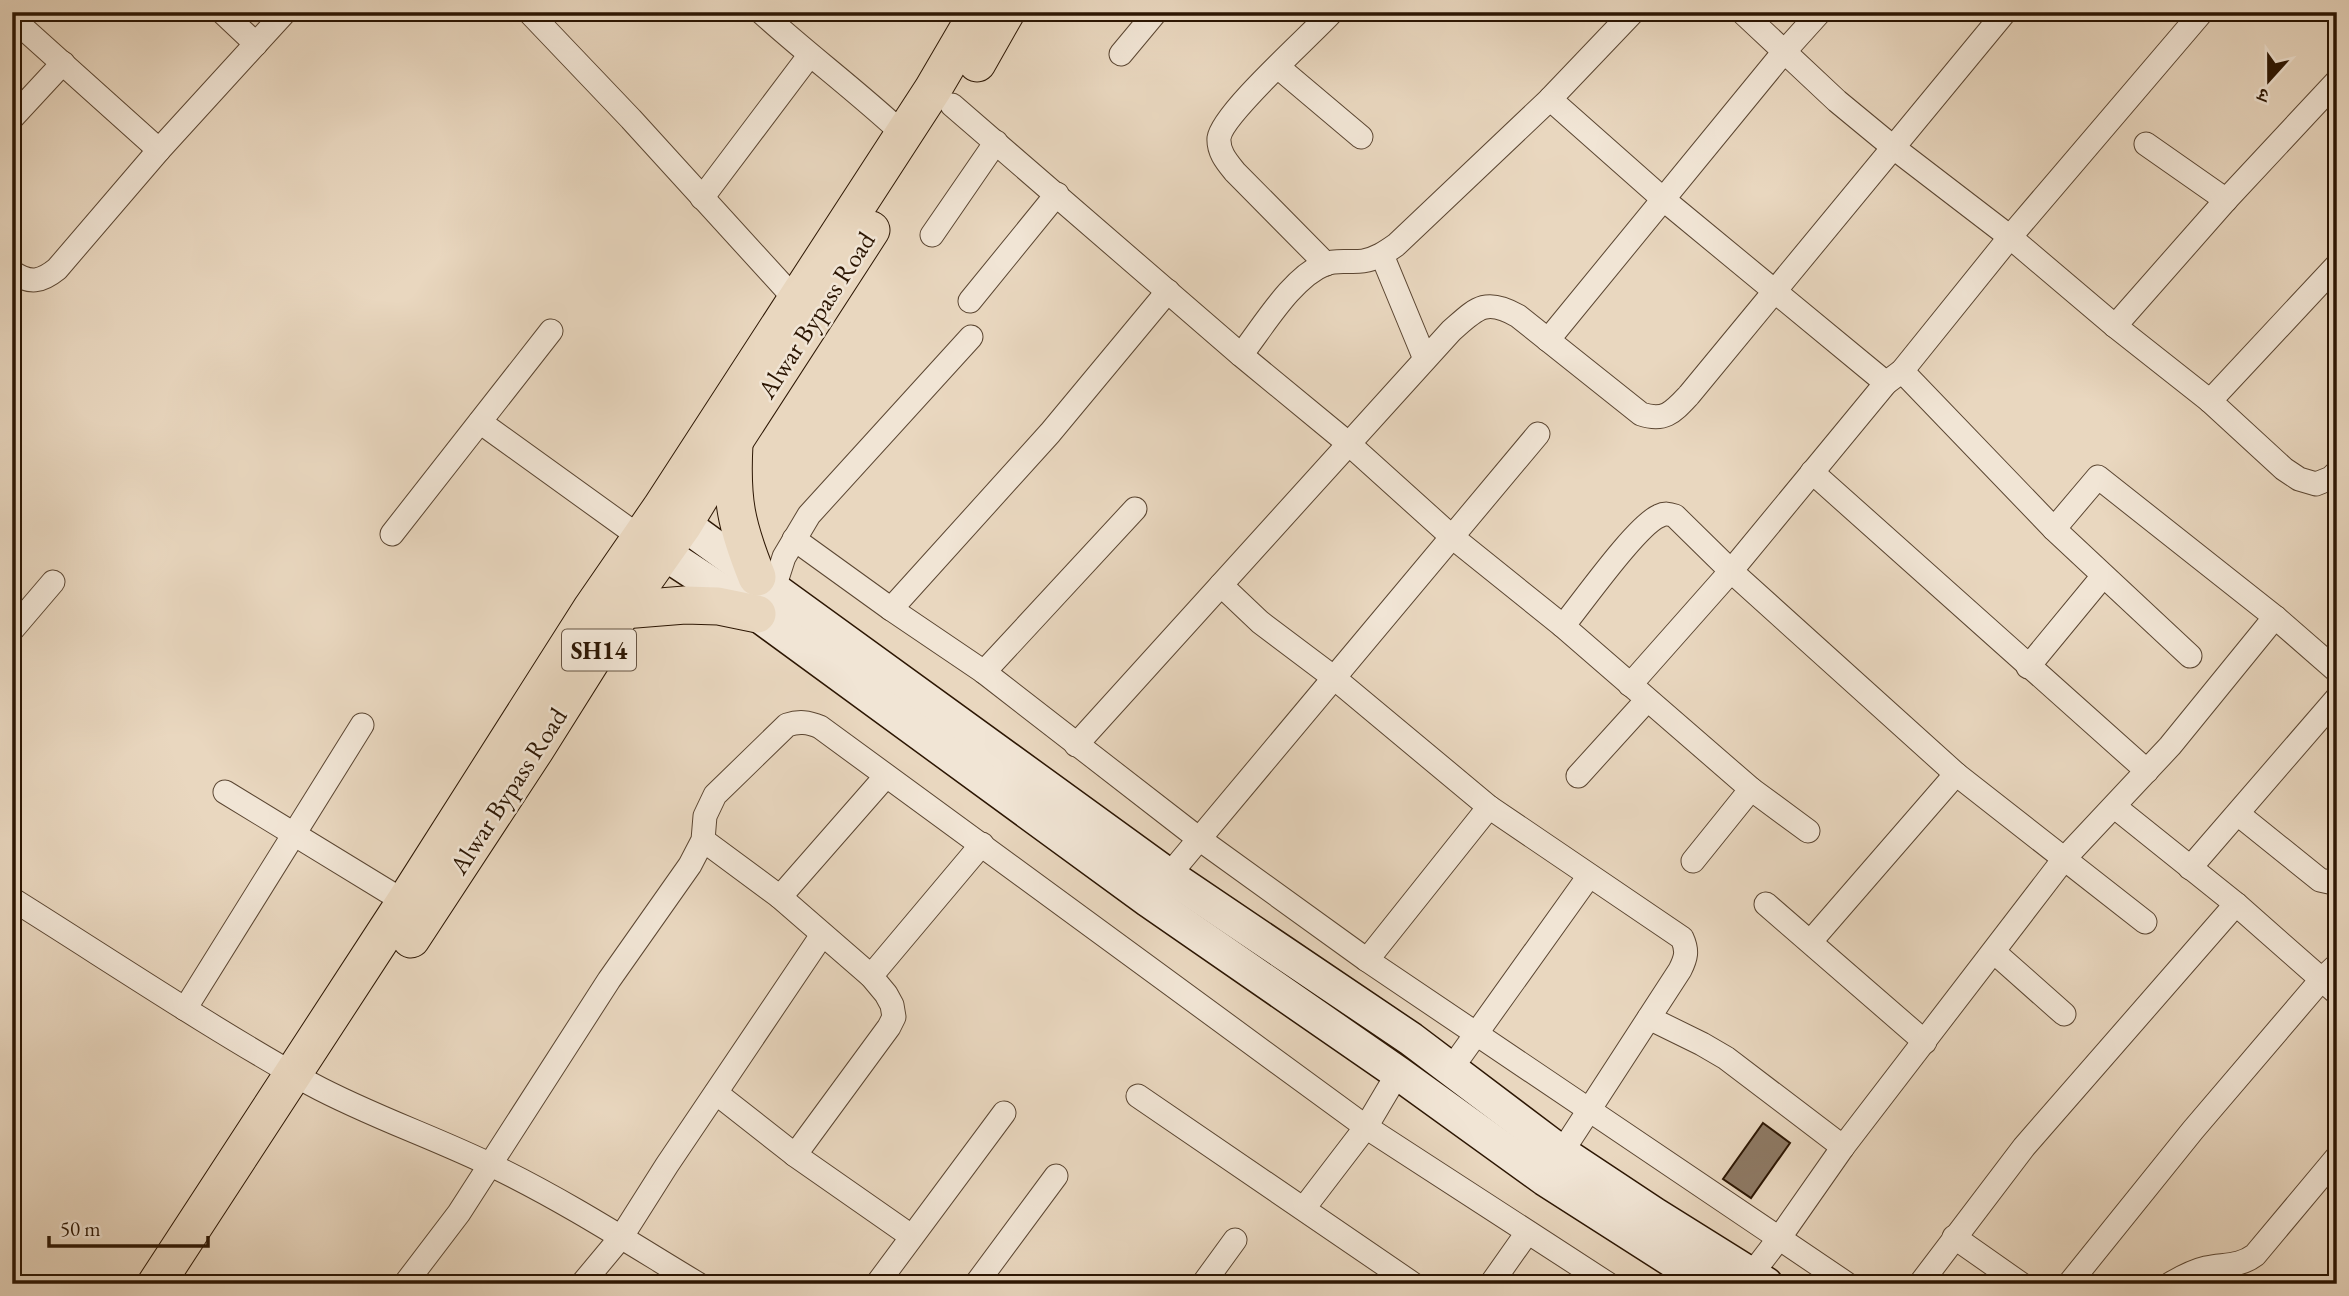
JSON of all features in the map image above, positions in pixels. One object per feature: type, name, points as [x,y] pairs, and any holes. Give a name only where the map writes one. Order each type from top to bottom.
[{"type":"main road","name":"SH14","points":[[662,531],[795,299],[933,89],[978,12]]},
{"type":"main road","name":"Alwar Bypass Road","points":[[185,1284],[405,902],[592,608],[662,531],[735,440],[952,105],[1006,12]]},
{"type":"main road","points":[[735,440],[733,496],[740,535],[762,593]]},
{"type":"main road","name":"Alwar Bypass Road","points":[[156,1284],[536,750],[623,610],[662,531]]},
{"type":"main road","points":[[662,531],[762,593],[1158,888],[1430,1098],[1754,1281]]},
{"type":"main road","points":[[623,610],[685,605],[718,606],[762,593]]},
{"type":"main road","points":[[1158,888],[1411,1040],[1451,1069],[1553,1166],[1709,1284]]},
{"type":"street","points":[[222,12],[256,44]]},
{"type":"street","points":[[12,272],[26,281],[39,281],[47,277],[285,12]]},
{"type":"street","points":[[529,12],[795,299]]},
{"type":"street","points":[[761,12],[809,56],[861,94],[903,134]]},
{"type":"street","points":[[1121,54],[1156,12]]},
{"type":"street","points":[[1326,264],[1225,160],[1220,150],[1220,133],[1226,123],[1332,12]]},
{"type":"street","points":[[1241,355],[1287,295],[1307,274],[1326,264],[1363,261],[1382,255],[1396,245],[1550,99],[1633,12]]},
{"type":"street","points":[[1742,12],[1783,53],[1894,148],[2010,237],[2115,326],[2210,401],[2284,469],[2299,479],[2316,484],[2337,472]]},
{"type":"street","points":[[1548,340],[1783,53],[1820,12]]},
{"type":"street","points":[[1076,745],[1425,359],[1451,331],[1479,307],[1489,305],[1504,308],[1518,316],[1641,414],[1652,418],[1663,417],[1674,411],[2005,12]]},
{"type":"street","points":[[1578,776],[1731,571],[2202,12]]},
{"type":"street","points":[[12,18],[159,150]]},
{"type":"street","points":[[702,198],[809,56]]},
{"type":"street","points":[[12,118],[62,63]]},
{"type":"street","points":[[1278,67],[1361,137]]},
{"type":"street","points":[[2115,326],[2226,200],[2337,81]]},
{"type":"street","points":[[1550,99],[1663,199],[1775,291],[1894,377],[2190,656]]},
{"type":"street","points":[[952,105],[1241,355],[1349,444],[1451,536],[1563,626],[1751,789],[1808,831]]},
{"type":"street","points":[[932,235],[996,142]]},
{"type":"street","points":[[2146,144],[2226,200]]},
{"type":"street","points":[[970,301],[1057,194]]},
{"type":"street","points":[[1382,255],[1425,359]]},
{"type":"street","points":[[2210,401],[2337,265]]},
{"type":"street","points":[[891,609],[1050,433],[1168,291]]},
{"type":"street","points":[[392,534],[551,331]]},
{"type":"street","points":[[762,593],[809,516],[971,337]]},
{"type":"street","points":[[480,422],[662,531]]},
{"type":"street","points":[[1158,888],[1538,434]]},
{"type":"street","points":[[1812,472],[2147,771]]},
{"type":"street","points":[[2054,529],[2098,477],[2275,617],[2337,671]]},
{"type":"street","points":[[984,672],[1135,509]]},
{"type":"street","points":[[1563,626],[1630,543],[1661,515],[1668,514],[1682,521],[1731,571],[1956,774],[2145,922]]},
{"type":"street","points":[[794,539],[984,672],[1199,838],[1367,960],[1847,1284]]},
{"type":"street","points":[[2028,667],[2103,576]]},
{"type":"street","points":[[12,630],[53,582]]},
{"type":"street","points":[[1221,585],[1260,622],[1333,677],[1489,807],[1682,938],[1686,947],[1686,958],[1680,970],[1553,1166]]},
{"type":"street","points":[[1754,1281],[1780,1237],[1843,1147],[2064,859],[2179,735],[2275,617]]},
{"type":"street","points":[[2190,868],[2337,698]]},
{"type":"street","points":[[405,1284],[492,1165],[609,980],[690,865],[703,840],[705,816],[715,794],[787,725],[796,722],[807,722],[820,727],[1366,1127],[1608,1284]]},
{"type":"street","points":[[185,1009],[362,725]]},
{"type":"street","points":[[1811,941],[1956,774]]},
{"type":"street","points":[[780,897],[887,776]]},
{"type":"street","points":[[1693,861],[1751,789]]},
{"type":"street","points":[[225,792],[405,902]]},
{"type":"street","points":[[1367,960],[1489,807]]},
{"type":"street","points":[[2069,1284],[2193,1130],[2331,979],[2115,807]]},
{"type":"street","points":[[2238,814],[2320,880],[2337,880]]},
{"type":"street","points":[[703,840],[780,897],[870,976],[892,1005],[894,1017],[889,1027],[795,1155]]},
{"type":"street","points":[[870,976],[982,844]]},
{"type":"street","points":[[1451,1069],[1588,876]]},
{"type":"street","points":[[12,899],[185,1009],[303,1079],[379,1118],[492,1165],[554,1197],[698,1284]]},
{"type":"street","points":[[1766,904],[1925,1042]]},
{"type":"street","points":[[1920,1284],[2024,1147],[2236,904]]},
{"type":"street","points":[[582,1284],[622,1236],[822,935]]},
{"type":"street","points":[[1994,952],[2064,1014]]},
{"type":"street","points":[[1649,1018],[1726,1058],[1843,1147]]},
{"type":"street","points":[[1304,1208],[1366,1127],[1398,1073]]},
{"type":"street","points":[[716,1093],[795,1155],[911,1236]]},
{"type":"street","points":[[1138,1096],[1413,1284]]},
{"type":"street","points":[[877,1284],[1004,1113]]},
{"type":"street","points":[[2170,1284],[2195,1271],[2246,1262],[2334,1166]]},
{"type":"street","points":[[976,1284],[1056,1176]]},
{"type":"street","points":[[1491,1284],[1527,1233]]},
{"type":"street","points":[[1954,1237],[2021,1284]]},
{"type":"street","points":[[1203,1284],[1235,1240]]},
{"type":"building","points":[[1763,1123],[1790,1143],[1751,1198],[1723,1179]]}]
